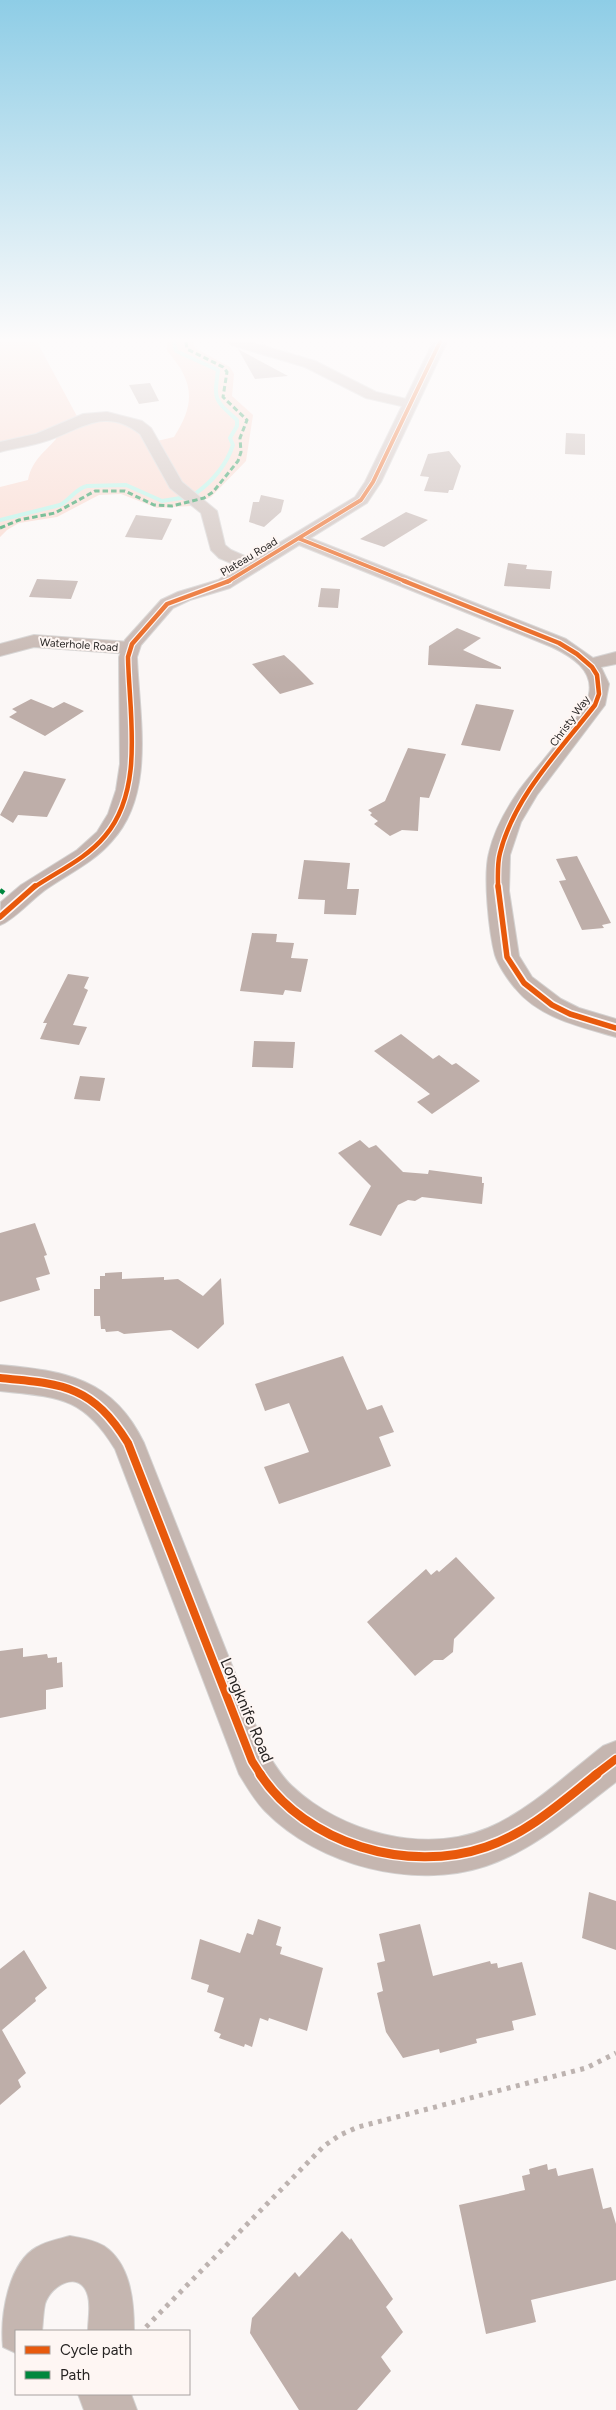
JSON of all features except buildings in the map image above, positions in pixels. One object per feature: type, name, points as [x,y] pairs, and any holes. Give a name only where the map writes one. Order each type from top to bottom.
[{"type":"street","points":[[159,454],[176,485],[209,511],[217,546],[226,554],[253,566]]},
{"type":"street","name":"Plateau Road","points":[[130,648],[147,629],[169,618],[206,608],[218,597],[224,584],[361,500],[373,482],[386,454]]},
{"type":"street","points":[[300,539],[551,639],[581,655],[590,664],[616,658]]},
{"type":"street","name":"Waterhole Road","points":[[0,650],[34,641],[130,648]]},
{"type":"street","points":[[0,917],[20,897],[88,853],[109,831],[125,804],[131,780],[128,671],[130,648]]},
{"type":"street","name":"Christy Way","points":[[590,664],[599,680],[599,697],[528,792],[510,822],[499,856],[498,891],[507,957],[524,983],[552,1005],[570,1014],[616,1028]]},
{"type":"street","name":"Longknife Road","points":[[0,1378],[50,1383],[81,1392],[109,1412],[120,1427],[128,1442],[252,1761],[279,1799],[303,1819],[328,1834],[360,1846],[419,1857],[453,1855],[487,1848],[510,1836],[616,1759]]},
{"type":"street","points":[[19,2330],[19,2316],[24,2295],[34,2278],[47,2265],[55,2261],[62,2258],[78,2258],[93,2264],[104,2277],[111,2294],[113,2314],[111,2330]]},
{"type":"street","points":[[102,2395],[114,2410]]},
{"type":"path","points":[[143,2330],[324,2146],[340,2135],[358,2127],[586,2068],[616,2053]]},
{"type":"shaded area","points":[[42,454],[247,454],[246,461],[211,497],[191,506],[157,508],[121,494],[99,495],[57,517],[19,523],[0,537],[0,487],[28,480],[35,462]]},
{"type":"waterway","points":[[195,494],[208,484],[223,466],[229,454]]},
{"type":"waterway","points":[[0,520],[60,505],[80,489],[87,486],[126,485],[162,501],[187,497]]},
{"type":"marked path","points":[[0,528],[19,520],[55,513],[95,491],[125,491],[154,505],[172,506],[204,498],[213,492],[238,461],[240,454]]},
{"type":"marked path","points":[[0,890],[4,893]]},
{"type":"cycle path","points":[[0,917],[29,890],[85,855],[105,836],[119,814],[127,790],[130,764],[131,737],[128,657],[132,644],[167,604],[184,596],[224,584],[351,508],[361,500],[373,482],[386,454]]},
{"type":"cycle path","points":[[300,539],[559,643],[577,654],[592,667],[597,675],[599,684],[599,694],[595,705],[528,793],[510,822],[499,855],[498,891],[507,957],[524,983],[552,1005],[570,1014],[616,1028]]},
{"type":"cycle path","points":[[0,1378],[41,1382],[75,1390],[103,1408],[116,1423],[128,1443],[252,1761],[267,1785],[278,1798],[298,1815],[322,1830],[348,1842],[376,1851],[405,1856],[434,1857],[461,1854],[504,1840],[537,1820],[616,1759]]}]
